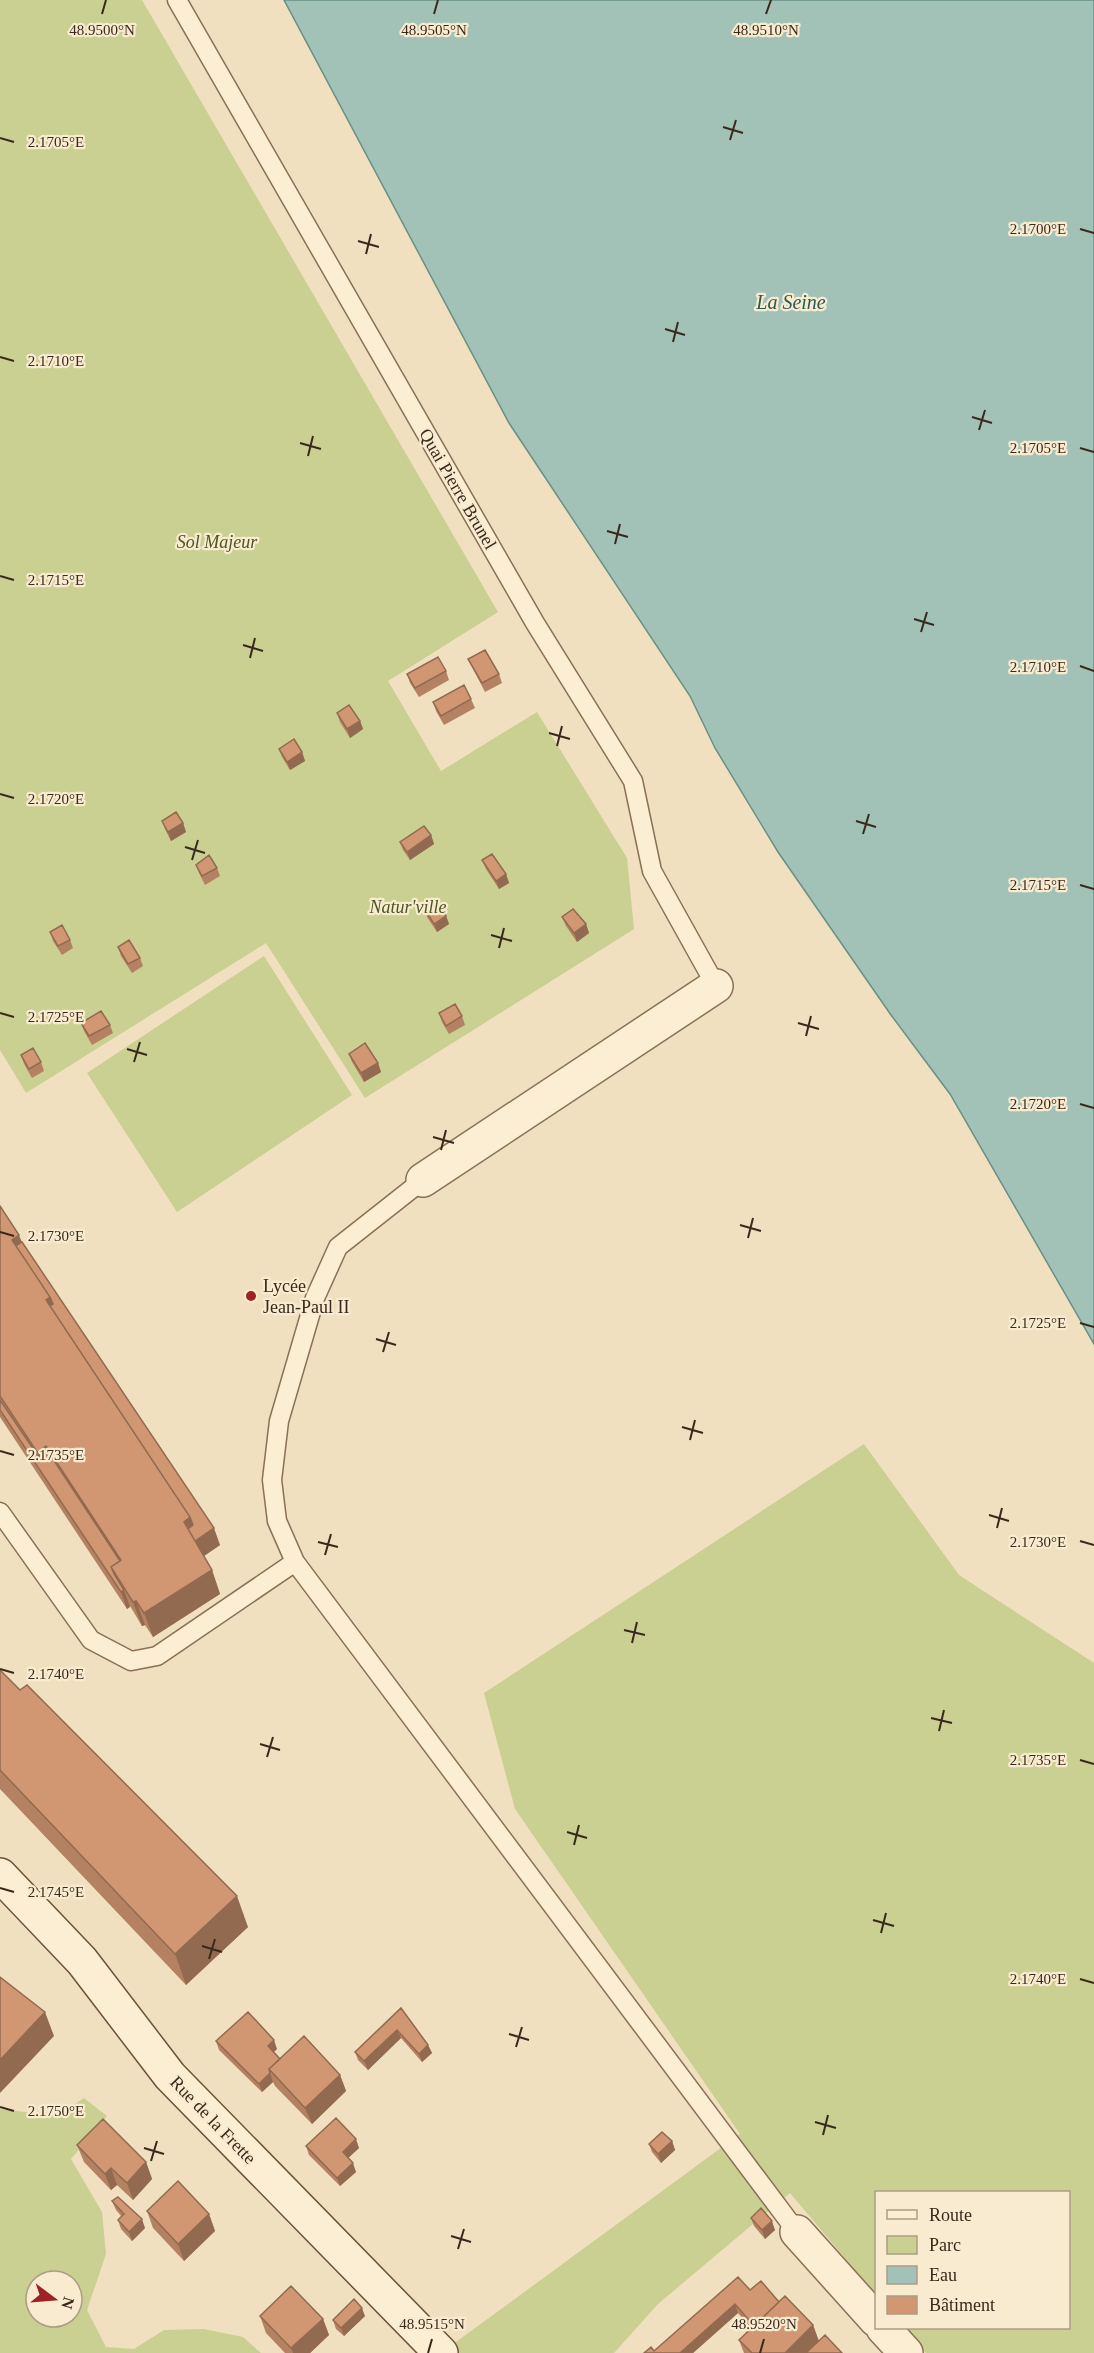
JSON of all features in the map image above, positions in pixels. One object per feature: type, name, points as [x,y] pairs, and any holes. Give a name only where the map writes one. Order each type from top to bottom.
[{"type":"street","points":[[423,1180],[716,986]]},
{"type":"street","name":"Rue de la Frette","points":[[0,1875],[82,1961],[170,2076],[441,2353]]},
{"type":"street","points":[[798,2232],[875,2319]]},
{"type":"street","points":[[884,2329],[906,2353]]},
{"type":"lane","name":"Quai Pierre Brunel","points":[[177,0],[535,623],[633,781],[652,871],[716,986]]},
{"type":"lane","points":[[423,1180],[338,1247],[315,1298],[279,1421],[272,1479],[277,1521],[295,1562],[798,2232]]},
{"type":"lane","points":[[0,1512],[91,1640],[131,1661],[158,1656],[295,1562]]},
{"type":"green space","points":[[0,0],[142,0],[498,612],[388,681],[441,771],[537,712],[627,858],[634,929],[365,1098],[266,943],[26,1093],[0,1050]]},
{"type":"green space","points":[[264,956],[352,1095],[177,1212],[87,1073]]},
{"type":"green space","points":[[864,1444],[959,1575],[1094,1663],[1094,2353],[926,2353],[905,2329],[1070,2329],[1070,2191],[875,2191],[875,2294],[790,2193],[658,2304],[614,2353],[441,2353],[740,2134],[515,1809],[484,1693]]},
{"type":"green space","points":[[84,2098],[107,2116],[71,2159],[102,2212],[106,2254],[87,2310],[106,2347],[134,2349],[164,2330],[204,2329],[243,2337],[261,2353],[0,2353],[0,2109],[56,2116]]},
{"type":"water","name":"La Seine","points":[[284,0],[1094,0],[1094,1344],[950,1094],[891,1015],[778,852],[715,748],[690,696],[509,423]]},
{"type":"building","points":[[485,650],[499,674],[482,683],[468,659]]},
{"type":"building","points":[[438,657],[446,671],[415,688],[407,674]]},
{"type":"building","points":[[464,685],[471,699],[441,716],[433,702]]},
{"type":"building","points":[[349,705],[360,721],[347,729],[337,713]]},
{"type":"building","points":[[294,739],[302,752],[287,762],[279,749]]},
{"type":"building","points":[[176,812],[183,823],[168,832],[162,821]]},
{"type":"building","points":[[424,826],[431,835],[407,852],[400,842]]},
{"type":"building","points":[[492,854],[506,874],[496,881],[482,860]]},
{"type":"building","points":[[209,855],[217,868],[202,876],[196,865]]},
{"type":"building","points":[[436,900],[446,916],[434,924],[424,908]]},
{"type":"building","points":[[573,909],[586,924],[574,933],[562,917]]},
{"type":"building","points":[[62,925],[70,940],[58,946],[50,932]]},
{"type":"building","points":[[129,940],[140,958],[128,964],[118,947]]},
{"type":"building","points":[[455,1004],[462,1016],[446,1026],[439,1013]]},
{"type":"building","points":[[101,1011],[110,1025],[89,1036],[81,1023]]},
{"type":"building","points":[[365,1043],[378,1063],[361,1073],[349,1054]]},
{"type":"building","points":[[33,1048],[41,1062],[29,1069],[21,1055]]},
{"type":"building","points":[[0,1206],[19,1235],[12,1240],[50,1297],[46,1300],[190,1517],[184,1522],[212,1570],[144,1613],[136,1601],[133,1602],[111,1567],[121,1560],[46,1446],[37,1452],[0,1396]]},
{"type":"building","points":[[22,1242],[214,1528],[195,1541],[188,1529],[193,1525],[190,1517],[50,1306],[53,1304],[50,1297],[16,1246]]},
{"type":"building","points":[[0,1400],[40,1459],[49,1453],[120,1561],[111,1567],[124,1590],[121,1592],[0,1410]]},
{"type":"building","points":[[0,1670],[20,1690],[27,1685],[237,1896],[175,1954],[0,1770]]},
{"type":"building","points":[[0,1977],[45,2012],[0,2060]]},
{"type":"building","points":[[401,2008],[428,2045],[419,2054],[397,2030],[364,2061],[355,2052]]},
{"type":"building","points":[[248,2012],[274,2040],[268,2046],[280,2059],[269,2069],[270,2073],[259,2084],[216,2041]]},
{"type":"building","points":[[304,2036],[340,2075],[305,2108],[269,2069]]},
{"type":"building","points":[[336,2118],[356,2139],[343,2152],[353,2163],[337,2178],[306,2146]]},
{"type":"building","points":[[103,2119],[146,2162],[127,2183],[111,2168],[105,2174],[77,2145]]},
{"type":"building","points":[[662,2132],[672,2141],[658,2154],[649,2144]]},
{"type":"building","points":[[178,2181],[209,2214],[178,2244],[147,2211]]},
{"type":"building","points":[[118,2197],[142,2219],[129,2232],[118,2220],[124,2214],[112,2201]]},
{"type":"building","points":[[761,2208],[772,2221],[762,2230],[751,2218]]},
{"type":"building","points":[[738,2277],[750,2290],[761,2281],[779,2302],[754,2326],[735,2304],[680,2353],[644,2353],[651,2347],[654,2351]]},
{"type":"building","points":[[291,2286],[323,2319],[291,2348],[260,2316]]},
{"type":"building","points":[[785,2296],[813,2325],[785,2353],[752,2353],[739,2340]]},
{"type":"building","points":[[354,2299],[362,2308],[341,2328],[333,2320]]},
{"type":"building","points":[[825,2335],[842,2353],[806,2353]]},
{"type":"place","name":"Lycée Jean-Paul II","points":[[251,1296]]},
{"type":"park label","name":"Sol Majeur","points":[[217,542]]},
{"type":"park label","name":"Natur'ville","points":[[408,907]]}]
